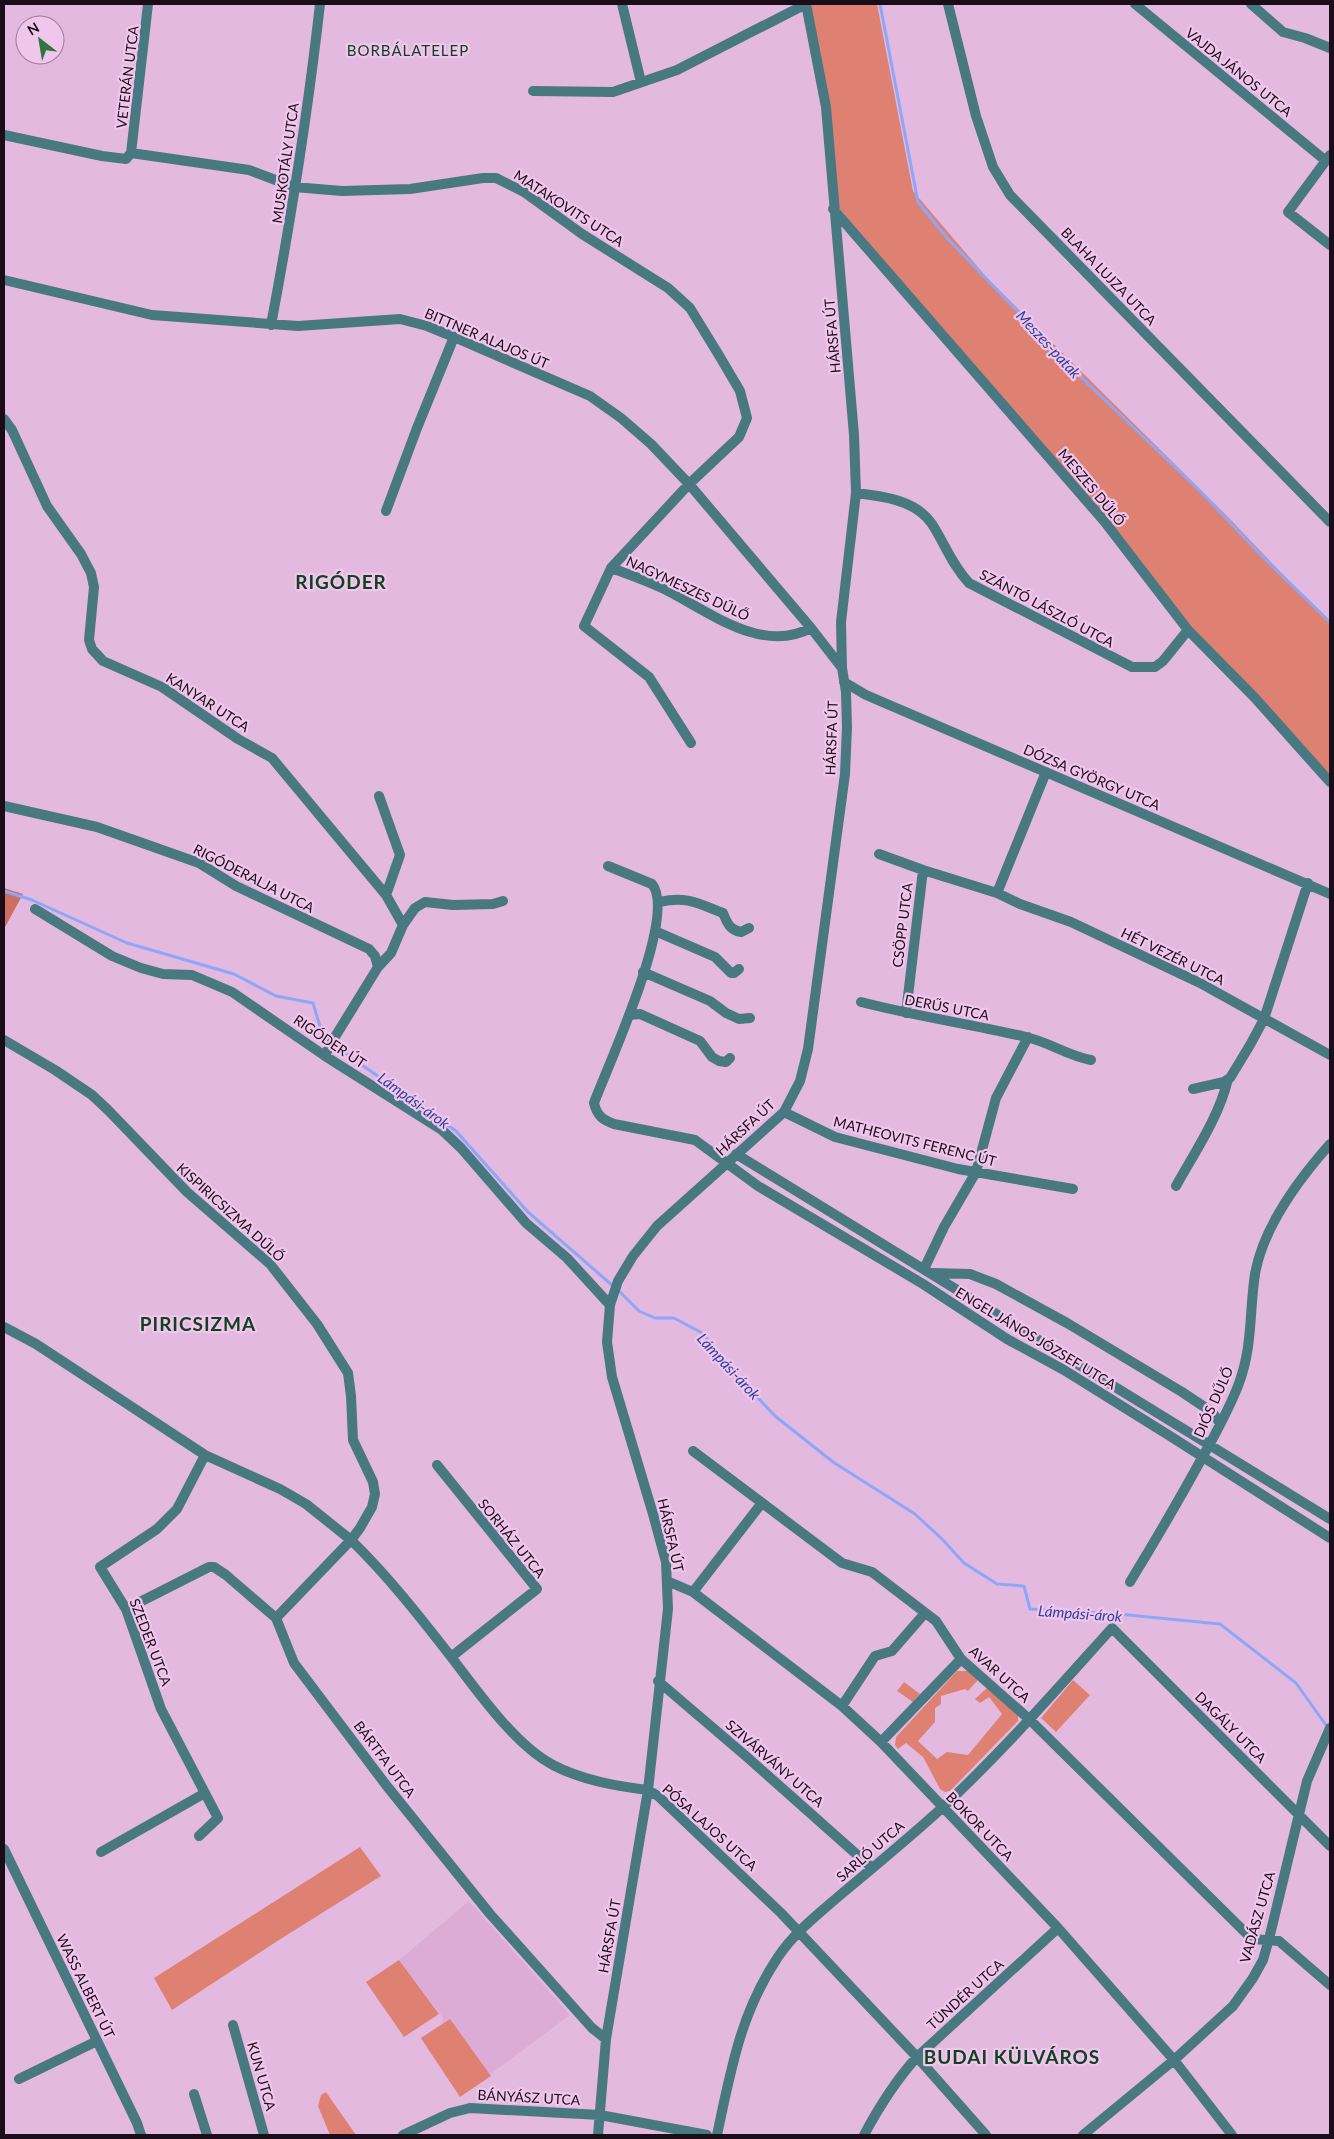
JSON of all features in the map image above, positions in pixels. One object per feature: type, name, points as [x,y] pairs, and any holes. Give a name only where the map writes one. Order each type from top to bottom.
[{"type":"street","name":"VETERÁN UTCA","points":[[132,153],[148,4]]},
{"type":"street","name":"MUSKOTÁLY UTCA","points":[[271,325],[289,232],[294,187],[313,67],[320,4]]},
{"type":"street","points":[[622,4],[641,82]]},
{"type":"street","points":[[533,91],[613,92],[677,70],[806,4]]},
{"type":"street","name":"HÁRSFA ÚT","points":[[598,2135],[606,2039],[648,1790],[658,1681],[668,1609],[666,1562],[612,1377],[607,1342],[612,1301],[618,1281],[633,1256],[657,1226],[784,1112],[800,1082],[808,1049],[844,774],[847,727],[842,668],[841,622],[856,493],[854,434],[833,210],[826,107],[806,4]]},
{"type":"street","name":"BLAHA LUJZA UTCA","points":[[948,4],[976,116],[993,167],[1010,195],[1330,522]]},
{"type":"street","name":"VAJDA JÁNOS UTCA","points":[[1135,4],[1328,158]]},
{"type":"street","points":[[1251,4],[1283,32],[1330,48]]},
{"type":"street","name":"MATAKOVITS UTCA","points":[[4,135],[102,156],[126,159],[132,153],[249,170],[294,187],[342,191],[410,189],[483,178],[496,178],[524,192],[582,234],[668,288],[690,308],[740,391],[747,418],[738,437],[689,484]]},
{"type":"street","points":[[1328,158],[1288,212],[1330,245]]},
{"type":"street","name":"MESZES DŰLŐ","points":[[833,210],[1104,522],[1188,630],[1255,698],[1330,782]]},
{"type":"street","name":"BITTNER ALAJOS ÚT","points":[[4,280],[152,316],[271,325],[335,325],[400,319],[426,326],[454,337],[590,396],[628,425],[689,484],[811,628],[842,668]]},
{"type":"street","points":[[386,511],[454,337]]},
{"type":"street","name":"KANYAR UTCA","points":[[4,419],[12,430],[47,506],[91,572],[94,587],[89,640],[92,649],[103,661],[162,687],[238,739],[272,758],[386,895],[403,925]]},
{"type":"street","name":"NAGYMESZES DŰLŐ","points":[[689,484],[611,568],[584,626],[649,677],[691,743]]},
{"type":"street","name":"SZÁNTÓ LÁSZLÓ UTCA","points":[[856,493],[882,496],[908,505],[924,515],[932,524],[957,571],[969,582],[1132,667],[1154,667],[1163,661],[1188,630]]},
{"type":"street","name":"NAGYMESZES DŰLŐ","points":[[611,568],[661,587],[730,624],[759,635],[777,638],[792,636],[811,628]]},
{"type":"street","name":"DÓZSA GYÖRGY UTCA","points":[[844,682],[866,695],[1330,894]]},
{"type":"street","points":[[997,893],[1046,772]]},
{"type":"street","points":[[379,796],[400,855],[386,895]]},
{"type":"street","name":"RIGÓDERALJA UTCA","points":[[4,806],[97,827],[199,863],[236,886],[369,949],[375,956],[378,968]]},
{"type":"street","name":"HÉT VEZÉR UTCA","points":[[879,854],[997,893],[1020,904],[1071,922],[1200,983],[1330,1055]]},
{"type":"street","points":[[608,866],[652,884],[657,890],[659,902],[680,898],[690,900],[723,913],[729,927],[735,931],[741,932],[748,928]]},
{"type":"street","name":"CSÖPP UTCA","points":[[906,1013],[923,870]]},
{"type":"street","points":[[1176,1186],[1211,1122],[1224,1095],[1228,1079],[1264,1019],[1308,883]]},
{"type":"street","points":[[326,1056],[332,1041],[378,968],[391,954],[403,925],[415,908],[426,902],[453,905],[493,904],[504,901]]},
{"type":"street","name":"ENGEL JÁNOS JÓZSEF UTCA","points":[[659,902],[655,931],[643,972],[629,1015],[594,1104],[596,1112],[604,1120],[614,1124],[695,1140],[758,1186],[810,1216],[1007,1339],[1064,1370],[1203,1456],[1330,1538]]},
{"type":"street","name":"RIGÓDER ÚT","points":[[35,909],[112,956],[163,974],[192,975],[232,992],[326,1056],[442,1130],[461,1148],[526,1223],[567,1258],[612,1301]]},
{"type":"street","points":[[655,931],[716,957],[731,973],[739,970]]},
{"type":"street","points":[[643,972],[710,1001],[726,1013],[739,1019],[750,1018]]},
{"type":"street","name":"DERŰS UTCA","points":[[860,1002],[1028,1037],[1077,1057],[1091,1060]]},
{"type":"street","points":[[629,1015],[640,1014],[700,1041],[712,1057],[719,1061],[726,1062],[730,1058]]},
{"type":"street","points":[[1028,1037],[996,1098],[976,1172],[944,1227],[928,1271],[970,1274],[996,1284],[1067,1323],[1182,1392],[1212,1412],[1220,1423]]},
{"type":"street","name":"KISPIRICSIZMA DŰLŐ","points":[[4,1040],[55,1070],[92,1095],[187,1192],[270,1264],[317,1324],[348,1374],[353,1440],[373,1482],[375,1494],[372,1507],[351,1540],[276,1618]]},
{"type":"street","points":[[1193,1089],[1206,1088],[1228,1079]]},
{"type":"street","name":"MATHEOVITS FERENC ÚT","points":[[784,1112],[835,1137],[976,1172],[1072,1189]]},
{"type":"street","name":"DIÓS DŰLŐ","points":[[1130,1582],[1210,1444],[1238,1386],[1250,1342],[1255,1274],[1263,1246],[1294,1190],[1330,1144]]},
{"type":"street","name":"ENGEL JÁNOS JÓZSEF UTCA","points":[[736,1154],[1330,1518]]},
{"type":"street","points":[[4,1327],[36,1344],[205,1455],[298,1499],[351,1540]]},
{"type":"street","name":"AVAR UTCA","points":[[693,1451],[761,1504],[842,1563],[872,1572],[936,1621],[961,1659],[1030,1719],[1252,1939],[1279,1941],[1330,1985]]},
{"type":"street","name":"SZEDER UTCA","points":[[199,1836],[218,1818],[161,1709],[126,1609],[100,1567],[157,1529],[177,1510],[205,1455]]},
{"type":"street","name":"SORHÁZ UTCA","points":[[437,1465],[537,1589],[450,1657]]},
{"type":"street","points":[[693,1592],[761,1504]]},
{"type":"street","name":"PÓSA LAJOS UTCA","points":[[351,1540],[376,1564],[450,1657],[506,1724],[533,1752],[552,1765],[578,1776],[648,1790],[658,1796],[724,1857],[798,1931],[917,2057],[986,2135]]},
{"type":"street","name":"BÁRTFA UTCA","points":[[126,1609],[209,1567],[214,1567],[276,1618],[294,1663],[426,1835],[490,1914],[592,2028],[606,2039]]},
{"type":"street","name":"BOKOR UTCA","points":[[667,1581],[693,1592],[842,1706],[881,1742],[1058,1928],[1174,2060],[1232,2135]]},
{"type":"street","points":[[842,1706],[875,1656],[892,1651],[925,1614]]},
{"type":"street","name":"SARLÓ UTCA","points":[[717,2135],[732,2064],[744,2021],[769,1971],[798,1931],[943,1807],[1030,1719],[1112,1628]]},
{"type":"street","name":"DAGÁLY UTCA","points":[[1112,1628],[1330,1846]]},
{"type":"street","points":[[881,1742],[961,1659]]},
{"type":"street","name":"SZIVÁRVÁNY UTCA","points":[[658,1681],[872,1868]]},
{"type":"street","name":"VADÁSZ UTCA","points":[[1083,2135],[1174,2060],[1233,2006],[1256,1972],[1263,1960],[1306,1781],[1330,1728]]},
{"type":"street","points":[[101,1852],[205,1793]]},
{"type":"street","name":"WASS ALBERT ÚT","points":[[4,1849],[138,2123],[141,2135]]},
{"type":"street","name":"TÜNDÉR UTCA","points":[[864,2135],[883,2100],[901,2074],[948,2027],[1058,1928]]},
{"type":"street","name":"KUN UTCA","points":[[233,2024],[264,2135]]},
{"type":"street","points":[[19,2079],[97,2041]]},
{"type":"street","points":[[194,2094],[207,2135]]},
{"type":"street","name":"BÁNYÁSZ UTCA","points":[[403,2135],[450,2112],[470,2108],[600,2115],[707,2135]]},
{"type":"shaded area","points":[[808,4],[877,4],[913,191],[988,279],[1228,517],[1330,624],[1330,778],[1188,630],[837,206]]},
{"type":"shaded area","points":[[4,888],[23,894],[4,929]]},
{"type":"shaded area","points":[[957,1671],[968,1671],[978,1680],[968,1691],[965,1689],[941,1696],[941,1704],[935,1708],[935,1722],[918,1741],[937,1759],[947,1752],[968,1755],[1002,1714],[989,1697],[980,1703],[975,1699],[988,1687],[1018,1714],[1018,1721],[950,1791],[945,1792],[940,1789],[923,1757],[906,1743],[898,1749],[895,1745],[896,1737]]},
{"type":"shaded area","points":[[1073,1680],[1090,1695],[1056,1732],[1041,1718]]},
{"type":"shaded area","points":[[904,1682],[920,1694],[913,1702],[897,1691]]},
{"type":"shaded area","points":[[360,1847],[381,1876],[172,2010],[154,1978]]},
{"type":"shaded area","points":[[469,1901],[570,2015],[460,2097],[420,2038],[442,2024],[443,2018],[399,1960]]},
{"type":"shaded area","points":[[399,1960],[439,2014],[404,2037],[366,1982]]},
{"type":"shaded area","points":[[450,2019],[491,2076],[460,2097],[421,2038]]},
{"type":"shaded area","points":[[326,2092],[356,2135],[330,2135],[318,2106],[321,2095]]},
{"type":"waterway","name":"Meszes-patak","points":[[880,4],[918,202],[948,239],[1082,378],[1201,492],[1264,558],[1330,622]]},
{"type":"waterway","name":"Lámpási-árok","points":[[4,891],[32,900],[127,943],[234,974],[276,996],[313,1003],[322,1033],[349,1056],[456,1131],[528,1212],[613,1286]]},
{"type":"waterway","name":"Lámpási-árok","points":[[618,1290],[639,1311],[655,1318],[674,1318],[704,1334],[714,1351],[775,1416],[833,1462],[915,1514],[964,1563],[997,1584],[1024,1586],[1030,1609],[1118,1614],[1220,1624],[1296,1683],[1328,1728]]},
{"type":"district","name":"BORBÁLATELEP","points":[[408,50]]},
{"type":"district","name":"RIGÓDER","points":[[341,581]]},
{"type":"district","name":"PIRICSIZMA","points":[[198,1323]]},
{"type":"district","name":"BUDAI KÜLVÁROS","points":[[1012,2056]]}]
